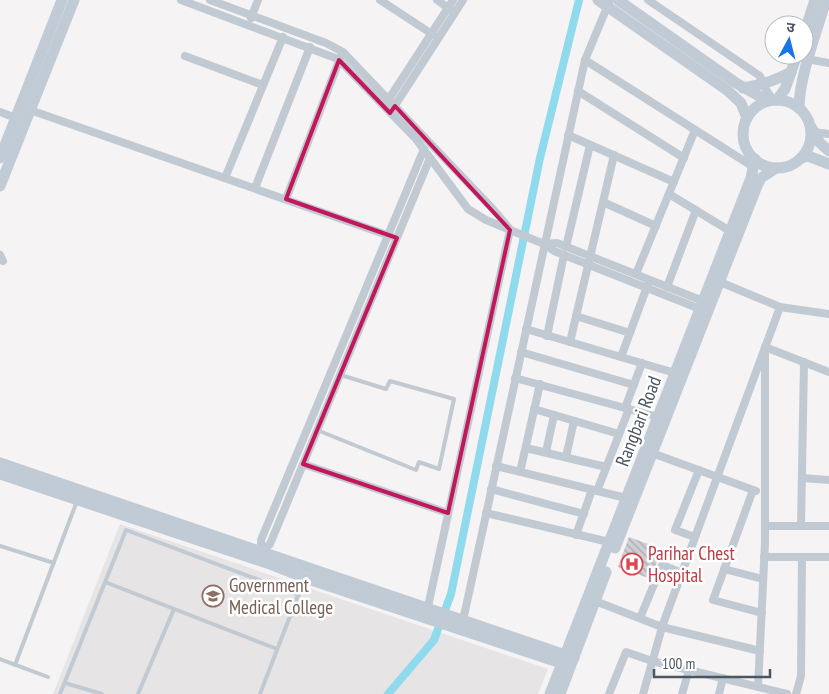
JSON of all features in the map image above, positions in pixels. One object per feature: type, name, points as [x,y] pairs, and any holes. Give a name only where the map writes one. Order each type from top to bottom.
[{"type":"street","points":[[0,158],[62,0]]},
{"type":"street","points":[[0,186],[74,0]]},
{"type":"street","points":[[181,0],[310,47],[339,60],[393,109],[513,231]]},
{"type":"street","points":[[210,0],[326,43],[343,52],[386,103]]},
{"type":"street","points":[[248,25],[258,0]]},
{"type":"street","points":[[380,0],[435,36]]},
{"type":"street","points":[[437,0],[452,10]]},
{"type":"street","points":[[452,10],[453,0]]},
{"type":"street","points":[[386,103],[452,10],[463,0]]},
{"type":"street","points":[[618,0],[743,88],[772,100],[786,101],[799,108],[807,117],[820,143],[829,151]]},
{"type":"street","points":[[648,0],[760,76],[772,100]]},
{"type":"street","points":[[810,15],[815,0]]},
{"type":"street","points":[[814,42],[826,0]]},
{"type":"street","points":[[460,624],[526,330],[541,242],[585,60],[605,2],[727,90],[741,103],[747,118]]},
{"type":"street","points":[[393,109],[435,36]]},
{"type":"street","points":[[225,178],[282,37]]},
{"type":"street","points":[[255,188],[310,47]]},
{"type":"street","points":[[286,199],[343,52]]},
{"type":"street","points":[[185,56],[263,85]]},
{"type":"street","points":[[585,60],[695,130],[754,163],[776,168],[794,164],[801,158],[810,143],[812,129]]},
{"type":"street","points":[[814,61],[829,63]]},
{"type":"street","points":[[754,163],[743,135],[747,118],[760,105],[772,100],[785,89],[793,65]]},
{"type":"street","points":[[799,108],[799,98],[808,65]]},
{"type":"street","points":[[743,88],[763,85],[780,79],[791,72]]},
{"type":"street","points":[[578,91],[684,158]]},
{"type":"street","points":[[393,109],[468,209],[486,220],[541,242],[554,251],[565,251],[646,288],[702,305]]},
{"type":"street","points":[[30,110],[397,238]]},
{"type":"street","points":[[0,112],[16,118]]},
{"type":"street","points":[[812,129],[829,134]]},
{"type":"street","points":[[636,274],[695,130]]},
{"type":"street","points":[[568,135],[674,182]]},
{"type":"street","points":[[547,336],[590,145]]},
{"type":"street","points":[[261,552],[261,540],[424,149]]},
{"type":"street","points":[[570,342],[614,155]]},
{"type":"street","points":[[801,158],[808,156],[829,164]]},
{"type":"street","points":[[261,552],[270,544],[430,158]]},
{"type":"street","name":"Rangbari Road","points":[[560,694],[568,661],[609,542],[626,498],[649,452],[658,417],[751,178],[754,163]]},
{"type":"street","name":"Rangbari Road","points":[[550,694],[568,661],[595,601],[649,452],[720,282],[757,186],[762,178],[776,168]]},
{"type":"street","points":[[669,194],[730,231]]},
{"type":"street","points":[[602,202],[656,226]]},
{"type":"street","points":[[667,287],[696,210]]},
{"type":"street","points":[[430,614],[448,513],[513,231]]},
{"type":"street","points":[[588,260],[636,274],[702,305]]},
{"type":"street","points":[[621,357],[649,280]]},
{"type":"street","points":[[720,282],[780,306],[829,314]]},
{"type":"street","points":[[643,694],[662,626],[780,306]]},
{"type":"street","points":[[576,316],[630,333]]},
{"type":"street","points":[[526,330],[675,373]]},
{"type":"street","points":[[766,347],[829,372]]},
{"type":"street","points":[[758,687],[765,526],[766,347]]},
{"type":"street","points":[[521,352],[634,385]]},
{"type":"street","points":[[801,526],[804,362]]},
{"type":"street","points":[[576,535],[619,434],[642,363]]},
{"type":"street","points":[[515,378],[658,417]]},
{"type":"street","points":[[520,472],[540,384]]},
{"type":"street","points":[[326,385],[334,389]]},
{"type":"street","points":[[534,409],[619,434]]},
{"type":"street","points":[[546,452],[554,415]]},
{"type":"street","points":[[566,457],[574,421]]},
{"type":"street","points":[[526,448],[606,467]]},
{"type":"street","points":[[649,452],[765,494]]},
{"type":"street","points":[[0,463],[261,552],[307,573]]},
{"type":"street","points":[[302,464],[448,513]]},
{"type":"street","points":[[496,466],[626,498]]},
{"type":"street","points":[[695,538],[675,530],[699,470]]},
{"type":"street","points":[[0,474],[267,563],[307,573],[568,661]]},
{"type":"street","points":[[802,478],[829,480]]},
{"type":"street","points":[[491,490],[584,514]]},
{"type":"street","points":[[753,490],[713,600],[762,613]]},
{"type":"street","points":[[486,513],[609,542]]},
{"type":"street","points":[[765,526],[829,526]]},
{"type":"street","points":[[764,557],[829,557]]},
{"type":"street","points":[[796,694],[800,676],[802,557]]},
{"type":"street","points":[[640,618],[662,565],[682,573]]},
{"type":"street","points":[[724,569],[763,579]]},
{"type":"street","points":[[595,601],[662,626],[760,651]]},
{"type":"street","points":[[609,694],[626,652],[652,661],[787,694]]},
{"type":"street","points":[[682,694],[689,670]]},
{"type":"street","points":[[719,694],[723,678]]},
{"type":"lane","points":[[317,430],[416,470],[419,462],[440,469],[454,399],[390,381],[386,389],[340,374]]},
{"type":"lane","points":[[15,665],[77,500]]},
{"type":"lane","points":[[60,694],[126,530],[299,595]]},
{"type":"lane","points":[[0,546],[54,563]]},
{"type":"lane","points":[[260,694],[307,573]]},
{"type":"lane","points":[[105,582],[278,649]]},
{"type":"lane","points":[[138,694],[174,609]]},
{"type":"lane","points":[[0,660],[48,677]]},
{"type":"lane","points":[[65,683],[102,694]]},
{"type":"highlighted area","points":[[339,60],[390,113],[395,106],[510,230],[448,513],[303,464],[397,238],[286,199]]},
{"type":"shaded area","name":"Government Medical College","points":[[120,524],[548,669],[538,694],[53,694]]},
{"type":"building","points":[[629,537],[651,545],[648,552],[659,556],[651,579],[618,567]]},
{"type":"waterway","points":[[388,694],[434,640],[451,594],[540,158],[579,0]]},
{"type":"place","name":"Parihar Chest Hospital","points":[[632,564]]},
{"type":"place","name":"Government Medical College","points":[[213,596]]}]
